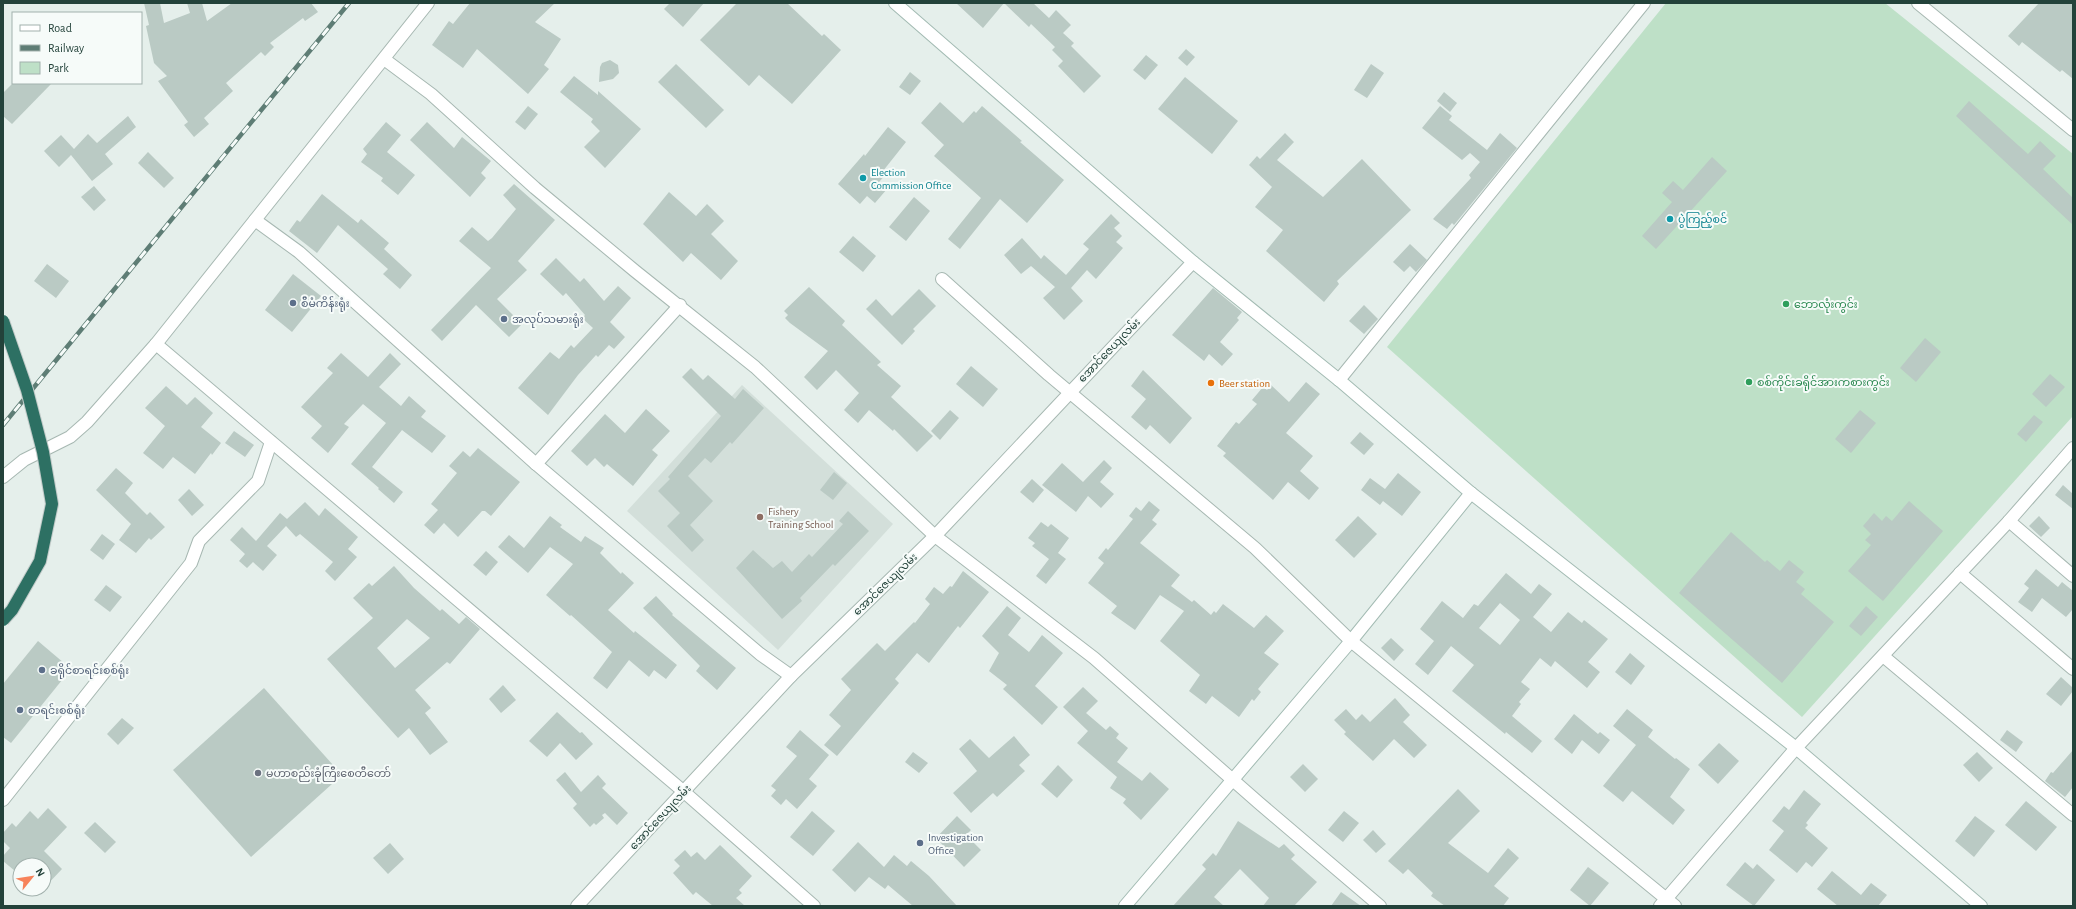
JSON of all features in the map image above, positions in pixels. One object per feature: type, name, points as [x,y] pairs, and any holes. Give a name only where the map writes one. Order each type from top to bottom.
[{"type":"highway","points":[[3,321],[27,390],[43,452],[52,504],[40,561],[12,610],[3,620]]},
{"type":"street","points":[[3,477],[24,460],[70,437],[87,422],[156,344],[428,3]]},
{"type":"street","points":[[895,3],[1194,262],[1340,380],[1471,493],[1796,748],[1981,906]]},
{"type":"street","points":[[1340,380],[1644,3]]},
{"type":"street","points":[[1918,3],[2073,130]]},
{"type":"street","points":[[384,59],[431,94],[535,188],[635,271],[680,305],[755,367],[935,536],[1094,658],[1233,781],[1380,906]]},
{"type":"street","points":[[255,220],[299,252],[536,464],[760,654],[790,676]]},
{"type":"street","name":"အောင်ဇေယျလမ်း","points":[[577,906],[790,676],[935,536],[1194,262]]},
{"type":"street","points":[[942,279],[1070,392],[1255,548],[1351,642],[1667,903],[1796,748],[2009,521],[2073,448]]},
{"type":"street","points":[[536,464],[680,305]]},
{"type":"street","points":[[156,344],[683,791],[814,906]]},
{"type":"street","points":[[3,800],[191,563],[199,541],[258,481],[271,442]]},
{"type":"street","points":[[1126,906],[1351,642],[1471,493]]},
{"type":"street","points":[[2009,521],[2073,576]]},
{"type":"street","points":[[1960,573],[2073,669]]},
{"type":"street","points":[[1883,656],[2073,815]]},
{"type":"shaded area","name":"Fishery Training School","points":[[742,385],[893,524],[778,650],[627,511]]},
{"type":"green space","name":"စစ်ကိုင်းခရိုင်အားကစားကွင်း","points":[[1666,3],[1885,3],[2073,154],[2073,416],[1802,717],[1387,347]]},
{"type":"building","points":[[144,3],[160,3],[164,23],[190,13],[187,3],[202,3],[207,21],[232,3],[311,3],[318,12],[305,21],[303,18],[270,43],[274,47],[265,56],[261,52],[226,83],[233,91],[204,118],[209,124],[194,137],[184,125],[188,122],[158,81],[167,76],[154,63],[146,26],[149,25]]},
{"type":"building","points":[[470,3],[555,3],[535,22],[561,39],[544,65],[549,69],[528,94],[477,49],[463,68],[432,45],[449,21],[453,24]]},
{"type":"building","points":[[670,3],[704,3],[683,27],[664,9]]},
{"type":"building","points":[[737,3],[787,3],[822,36],[824,34],[841,50],[792,104],[759,75],[749,86],[700,40]]},
{"type":"building","points":[[956,3],[1004,3],[983,28]]},
{"type":"building","points":[[1004,3],[1033,3],[1049,18],[1056,10],[1071,25],[1063,33],[1074,43],[1071,46],[1101,76],[1084,93],[1058,66],[1063,61],[1052,50],[1055,47],[1031,24],[1029,27]]},
{"type":"building","points":[[2039,3],[2073,3],[2073,79],[2062,70],[2060,72],[2022,42],[2019,46],[2008,36]]},
{"type":"building","points":[[1186,49],[1195,57],[1187,66],[1178,58]]},
{"type":"building","points":[[1146,55],[1158,65],[1145,80],[1133,70]]},
{"type":"building","points":[[610,60],[618,65],[619,73],[613,79],[599,82],[600,67],[602,63]]},
{"type":"building","points":[[676,64],[724,110],[706,128],[658,82]]},
{"type":"building","points":[[1371,64],[1384,73],[1367,98],[1354,90]]},
{"type":"building","points":[[910,72],[921,81],[910,95],[899,87]]},
{"type":"building","points":[[574,76],[598,95],[598,91],[641,129],[605,168],[584,147],[600,131],[591,122],[593,119],[560,92]]},
{"type":"building","points":[[1185,77],[1238,121],[1212,154],[1158,109]]},
{"type":"building","points":[[12,84],[51,84],[12,124],[3,116],[3,93]]},
{"type":"building","points":[[1444,92],[1457,103],[1450,112],[1437,101]]},
{"type":"building","points":[[1969,101],[2028,154],[2040,141],[2056,156],[2043,169],[2073,198],[2073,225],[1956,116]]},
{"type":"building","points":[[940,102],[963,123],[974,111],[976,113],[982,106],[1022,141],[1020,142],[1064,180],[1027,223],[1000,199],[960,249],[948,239],[981,198],[934,156],[944,145],[921,123]]},
{"type":"building","points":[[528,106],[538,114],[525,130],[515,122]]},
{"type":"building","points":[[1440,106],[1452,116],[1449,120],[1487,150],[1500,133],[1517,148],[1454,225],[1452,223],[1447,229],[1433,219],[1471,178],[1469,175],[1480,162],[1470,153],[1462,160],[1422,128]]},
{"type":"building","points":[[128,116],[136,127],[105,154],[113,164],[92,181],[71,155],[59,167],[44,151],[61,135],[74,149],[88,134],[97,143]]},
{"type":"building","points":[[386,122],[401,135],[387,152],[415,175],[398,195],[381,181],[383,178],[361,162],[367,154],[363,149]]},
{"type":"building","points":[[427,122],[454,148],[462,137],[491,161],[481,173],[486,178],[470,197],[410,140]]},
{"type":"building","name":"Election Commission Office","points":[[888,127],[906,142],[883,171],[886,174],[879,182],[887,189],[875,203],[867,196],[860,204],[838,184],[864,154],[865,156]]},
{"type":"building","points":[[1285,133],[1294,142],[1277,160],[1323,197],[1362,159],[1411,210],[1337,281],[1339,284],[1324,302],[1266,251],[1283,230],[1255,207],[1272,187],[1249,165],[1257,156],[1260,159]]},
{"type":"building","points":[[148,152],[174,178],[164,188],[138,163]]},
{"type":"building","name":"ပွဲကြည့်စင်","points":[[1712,157],[1727,171],[1656,249],[1642,236],[1672,202],[1662,193],[1673,181],[1683,190]]},
{"type":"building","points":[[514,184],[555,220],[518,261],[527,270],[497,299],[522,324],[509,337],[476,305],[442,341],[431,330],[491,268],[459,241],[472,227],[488,241],[492,238],[516,209],[503,195]]},
{"type":"building","points":[[94,186],[106,200],[94,211],[81,197]]},
{"type":"building","points":[[669,192],[696,216],[707,204],[724,221],[711,234],[738,261],[721,280],[691,253],[683,262],[643,224]]},
{"type":"building","points":[[322,194],[358,223],[361,219],[389,243],[384,249],[412,275],[400,289],[383,274],[388,269],[338,225],[317,253],[289,231],[297,220],[300,222]]},
{"type":"building","points":[[914,197],[930,211],[906,241],[889,227]]},
{"type":"building","points":[[1111,214],[1120,223],[1114,228],[1122,236],[1116,242],[1123,248],[1096,279],[1087,270],[1071,288],[1083,301],[1064,320],[1043,298],[1055,287],[1031,266],[1021,274],[1004,255],[1022,238],[1041,259],[1044,255],[1066,275],[1089,249],[1083,244]]},
{"type":"building","points":[[853,236],[876,256],[863,272],[839,252]]},
{"type":"building","points":[[1410,244],[1427,260],[1416,272],[1410,266],[1404,272],[1393,262]]},
{"type":"building","points":[[556,258],[580,282],[584,278],[604,301],[618,286],[631,298],[610,322],[625,337],[614,349],[609,345],[598,357],[596,355],[578,375],[548,415],[518,388],[550,352],[559,359],[571,345],[574,348],[593,328],[582,318],[585,315],[566,293],[563,296],[540,274]]},
{"type":"building","points":[[47,264],[69,281],[56,298],[34,281]]},
{"type":"building","name":"စီမံကိန်းရုံး‌","points":[[293,274],[321,296],[292,332],[265,310]]},
{"type":"building","points":[[809,287],[845,321],[842,325],[881,362],[877,365],[901,386],[891,397],[933,436],[917,452],[894,429],[893,431],[869,410],[858,423],[844,410],[859,393],[836,370],[817,390],[804,377],[828,351],[790,323],[785,318],[788,315],[784,311]]},
{"type":"building","points":[[1213,288],[1242,312],[1237,318],[1239,320],[1220,342],[1233,354],[1222,366],[1209,354],[1204,361],[1172,335]]},
{"type":"building","points":[[919,289],[936,306],[913,329],[915,331],[902,345],[866,309],[876,299],[892,316]]},
{"type":"building","points":[[1364,305],[1378,319],[1364,334],[1349,321]]},
{"type":"building","points":[[1925,338],[1941,352],[1916,382],[1900,368]]},
{"type":"building","points":[[341,353],[368,377],[390,353],[401,364],[379,387],[401,406],[409,396],[426,411],[421,417],[446,436],[432,453],[402,430],[372,467],[403,492],[394,503],[351,464],[386,423],[363,404],[344,424],[349,427],[328,453],[311,438],[322,426],[301,407],[333,373],[327,368]]},
{"type":"building","points":[[971,366],[998,389],[983,407],[956,384]]},
{"type":"building","points":[[691,368],[703,380],[708,375],[735,399],[743,389],[764,408],[732,444],[730,442],[711,463],[705,458],[688,476],[713,501],[690,525],[704,540],[692,552],[667,526],[680,513],[658,491],[670,479],[668,477],[721,416],[682,377]]},
{"type":"building","points":[[1143,370],[1192,418],[1170,444],[1150,425],[1146,430],[1131,417],[1146,399],[1131,386]]},
{"type":"building","points":[[2050,374],[2065,387],[2046,407],[2032,394]]},
{"type":"building","points":[[1306,382],[1320,394],[1286,433],[1313,456],[1300,471],[1319,488],[1309,500],[1288,482],[1273,500],[1223,456],[1226,453],[1217,446],[1236,422],[1239,424],[1257,404],[1252,400],[1263,387],[1267,390],[1271,385],[1289,402]]},
{"type":"building","points":[[166,386],[187,405],[195,397],[213,413],[201,427],[221,443],[212,455],[211,453],[195,474],[173,457],[163,469],[143,453],[165,426],[145,408]]},
{"type":"building","points":[[646,409],[670,431],[652,450],[658,455],[633,486],[607,464],[604,467],[595,458],[587,466],[571,451],[605,414],[625,433]]},
{"type":"building","points":[[950,410],[959,418],[940,440],[931,431]]},
{"type":"building","points":[[1860,410],[1876,423],[1851,453],[1835,439]]},
{"type":"building","points":[[2034,415],[2043,422],[2026,442],[2017,434]]},
{"type":"building","points":[[234,431],[254,445],[245,457],[225,443]]},
{"type":"building","points":[[1360,432],[1374,444],[1364,455],[1350,443]]},
{"type":"building","points":[[478,448],[520,482],[491,516],[485,511],[482,511],[458,537],[444,523],[434,534],[424,525],[438,510],[431,504],[457,473],[449,466],[463,451],[470,457]]},
{"type":"building","points":[[1104,460],[1112,468],[1100,482],[1114,494],[1101,508],[1088,496],[1076,512],[1042,485],[1062,463],[1083,482]]},
{"type":"building","points":[[116,468],[133,483],[125,493],[147,515],[150,512],[165,527],[151,540],[149,538],[136,553],[119,540],[131,524],[96,490]]},
{"type":"building","points":[[834,472],[847,483],[833,500],[820,490]]},
{"type":"building","points":[[1398,473],[1421,492],[1402,516],[1383,501],[1380,505],[1361,490],[1370,478],[1385,489]]},
{"type":"building","points":[[1032,479],[1044,490],[1033,503],[1020,492]]},
{"type":"building","points":[[2063,485],[2073,494],[2073,509],[2055,495]]},
{"type":"building","points":[[189,489],[204,505],[192,516],[178,500]]},
{"type":"building","points":[[1149,501],[1160,510],[1152,520],[1157,524],[1140,543],[1180,575],[1171,586],[1192,602],[1194,600],[1211,615],[1214,611],[1216,613],[1223,604],[1254,628],[1266,615],[1284,631],[1264,653],[1279,664],[1258,689],[1261,692],[1254,701],[1252,699],[1239,717],[1212,696],[1206,704],[1189,691],[1200,675],[1160,641],[1184,611],[1160,595],[1135,630],[1111,613],[1117,606],[1088,583],[1104,563],[1098,558],[1106,548],[1108,550],[1133,519],[1129,516],[1136,507],[1141,511]]},
{"type":"building","points":[[1909,501],[1943,531],[1883,601],[1848,571],[1871,545],[1865,540],[1871,534],[1863,526],[1874,513],[1882,521],[1886,516],[1892,521]]},
{"type":"building","points":[[305,502],[319,516],[325,508],[358,537],[348,549],[357,557],[335,581],[325,571],[333,562],[300,534],[296,537],[286,526],[267,546],[277,555],[263,571],[253,562],[247,568],[239,561],[245,554],[230,540],[242,527],[256,541],[280,513],[287,519]]},
{"type":"building","points":[[848,511],[869,531],[835,566],[833,564],[800,598],[802,601],[782,619],[736,568],[753,550],[773,568],[782,561],[792,572],[809,554],[812,557],[843,524],[839,521]]},
{"type":"building","points":[[550,516],[562,525],[560,527],[581,542],[585,536],[604,548],[600,553],[621,574],[622,572],[634,583],[608,610],[634,633],[635,631],[677,665],[666,679],[654,670],[649,677],[629,660],[607,689],[593,678],[612,652],[571,615],[570,616],[546,595],[573,564],[550,547],[528,573],[498,547],[509,535],[524,548]]},
{"type":"building","points":[[1358,516],[1377,534],[1354,558],[1335,540]]},
{"type":"building","points":[[2039,516],[2050,528],[2041,537],[2029,526]]},
{"type":"building","points":[[1041,522],[1048,527],[1051,524],[1069,538],[1058,553],[1066,559],[1046,584],[1036,576],[1049,559],[1032,546],[1035,543],[1028,538]]},
{"type":"building","points":[[1731,532],[1765,562],[1767,560],[1780,571],[1789,560],[1804,572],[1796,582],[1805,589],[1801,594],[1834,622],[1782,683],[1679,593]]},
{"type":"building","points":[[102,534],[115,544],[103,560],[90,550]]},
{"type":"building","points":[[486,551],[498,562],[486,576],[473,565]]},
{"type":"building","points":[[394,566],[414,588],[440,611],[442,609],[459,624],[466,617],[480,629],[450,664],[447,662],[415,690],[431,708],[425,713],[448,742],[430,755],[409,728],[398,738],[327,659],[373,618],[353,598],[369,583],[372,586]],"holes":[[[407,619],[430,638],[395,668],[377,648]]]},
{"type":"building","points":[[2036,569],[2058,587],[2062,582],[2073,591],[2073,609],[2066,617],[2042,598],[2032,612],[2018,602],[2029,588],[2024,584]]},
{"type":"building","points":[[963,571],[989,592],[960,628],[958,626],[929,663],[917,653],[895,679],[899,683],[837,756],[824,745],[841,726],[829,715],[851,690],[841,679],[877,643],[885,651],[914,622],[915,623],[930,604],[925,599],[934,587],[943,594],[950,586],[952,587]]},
{"type":"building","points":[[1506,573],[1531,594],[1539,584],[1552,594],[1533,617],[1551,632],[1568,612],[1582,623],[1584,620],[1608,639],[1588,662],[1600,672],[1587,688],[1555,661],[1551,667],[1540,658],[1521,682],[1530,689],[1519,702],[1521,704],[1512,716],[1542,741],[1532,753],[1506,732],[1505,734],[1452,691],[1474,665],[1451,646],[1428,675],[1415,664],[1434,641],[1420,629],[1442,601],[1463,618],[1474,604],[1478,606]],"holes":[[[1500,603],[1520,620],[1500,645],[1479,628]]]},
{"type":"building","points":[[106,585],[122,597],[110,612],[94,600]]},
{"type":"building","points":[[656,596],[673,614],[672,615],[736,668],[717,690],[696,671],[700,666],[643,608]]},
{"type":"building","points":[[1007,606],[1021,618],[1008,635],[1029,652],[1042,635],[1063,653],[1035,686],[1058,707],[1042,725],[1003,689],[1007,685],[989,671],[999,653],[982,636]]},
{"type":"building","points":[[1866,606],[1878,617],[1861,636],[1849,626]]},
{"type":"building","points":[[1391,638],[1404,650],[1394,661],[1381,648]]},
{"type":"building","name":"စာရင်းစစ်ရုံး","points":[[38,641],[71,669],[11,743],[3,737],[3,684]]},
{"type":"building","points":[[1630,653],[1645,666],[1631,685],[1615,672]]},
{"type":"building","points":[[2061,677],[2073,688],[2073,691],[2061,706],[2046,694]]},
{"type":"building","points":[[503,685],[516,700],[501,713],[489,699]]},
{"type":"building","points":[[1083,687],[1098,701],[1086,713],[1106,730],[1110,726],[1119,734],[1116,738],[1128,748],[1117,762],[1142,781],[1150,772],[1169,789],[1141,820],[1123,803],[1126,799],[1110,788],[1117,777],[1077,743],[1088,731],[1063,707]]},
{"type":"building","name":"မဟာစည်းခုံကြီးစေတီတော်","points":[[264,688],[342,775],[251,857],[173,770]]},
{"type":"building","points":[[1395,698],[1410,715],[1403,722],[1427,745],[1414,758],[1394,739],[1373,761],[1344,734],[1346,732],[1334,720],[1346,709],[1356,720],[1362,714],[1370,722]]},
{"type":"building","points":[[1627,709],[1653,730],[1648,737],[1690,769],[1670,797],[1685,810],[1673,825],[1632,791],[1623,802],[1603,786],[1636,745],[1613,726]]},
{"type":"building","points":[[557,712],[580,733],[582,732],[593,744],[576,760],[560,743],[547,757],[529,741]]},
{"type":"building","points":[[1574,714],[1598,734],[1600,732],[1610,740],[1599,754],[1582,740],[1572,754],[1554,739]]},
{"type":"building","points":[[122,718],[134,728],[118,745],[107,734]]},
{"type":"building","points":[[800,730],[829,755],[809,779],[817,786],[797,809],[786,799],[781,805],[771,796],[776,790],[771,786],[797,756],[786,747]]},
{"type":"building","points":[[2007,730],[2023,742],[2016,752],[2000,740]]},
{"type":"building","points":[[1014,736],[1030,755],[1019,765],[1025,771],[997,797],[993,793],[971,813],[953,793],[977,771],[959,749],[970,739],[989,758]]},
{"type":"building","points":[[1719,743],[1739,761],[1718,784],[1698,765]]},
{"type":"building","points":[[2073,750],[2073,787],[2065,797],[2045,781],[2051,772],[2053,773]]},
{"type":"building","points":[[913,752],[928,763],[919,773],[905,762]]},
{"type":"building","points":[[1977,752],[1993,768],[1979,782],[1963,765]]},
{"type":"building","points":[[1303,764],[1318,779],[1305,792],[1290,777]]},
{"type":"building","points":[[1058,765],[1073,780],[1057,798],[1041,784]]},
{"type":"building","points":[[565,772],[581,792],[598,775],[606,784],[602,788],[628,813],[617,825],[605,813],[602,815],[604,818],[596,825],[594,823],[590,827],[573,808],[577,804],[556,780]]},
{"type":"building","points":[[1458,789],[1480,811],[1448,843],[1488,873],[1508,848],[1519,858],[1494,886],[1509,898],[1503,906],[1445,906],[1431,896],[1433,893],[1408,869],[1403,874],[1388,861]]},
{"type":"building","points":[[1804,790],[1821,804],[1806,823],[1808,825],[1805,828],[1828,848],[1812,867],[1806,862],[1797,873],[1769,850],[1784,831],[1772,821],[1784,806],[1789,810]]},
{"type":"building","points":[[2026,801],[2057,827],[2036,851],[2005,825]]},
{"type":"building","points":[[48,808],[67,827],[44,851],[50,857],[12,857],[12,868],[3,861],[3,856],[10,848],[3,841],[3,833],[12,823],[16,827],[30,811],[38,819]]},
{"type":"building","points":[[812,811],[835,831],[813,856],[790,837]]},
{"type":"building","points":[[1344,811],[1359,823],[1343,842],[1328,830]]},
{"type":"building","points":[[957,816],[971,830],[966,835],[981,850],[964,867],[936,838]]},
{"type":"building","points":[[1975,816],[1995,831],[1974,857],[1955,841]]},
{"type":"building","points":[[1238,821],[1279,848],[1284,844],[1295,855],[1291,859],[1317,882],[1294,906],[1263,906],[1269,898],[1240,869],[1214,897],[1224,906],[1173,906],[1206,869],[1202,865],[1213,853],[1216,856]]},
{"type":"building","points":[[95,822],[116,842],[105,853],[84,833]]},
{"type":"building","points":[[1373,830],[1386,844],[1376,853],[1363,840]]},
{"type":"building","points":[[858,842],[884,867],[894,855],[907,866],[911,861],[929,876],[957,906],[913,906],[888,885],[885,889],[869,877],[855,892],[832,870]]},
{"type":"building","points":[[390,843],[404,859],[388,874],[373,858]]},
{"type":"building","points":[[720,845],[752,876],[739,890],[742,893],[736,898],[745,906],[713,906],[696,892],[693,895],[673,873],[680,866],[674,860],[685,850],[691,857],[697,852],[705,860]]},
{"type":"building","points":[[52,859],[62,869],[52,880]]},
{"type":"building","points":[[1745,862],[1753,869],[1757,864],[1775,880],[1754,906],[1726,885]]},
{"type":"building","points":[[1588,867],[1609,883],[1590,906],[1570,890]]},
{"type":"building","points":[[1832,871],[1861,895],[1871,883],[1887,895],[1878,906],[1838,906],[1817,889]]},
{"type":"building","points":[[1341,892],[1361,906],[1331,906]]},
{"type":"railway","points":[[3,425],[349,3]]},
{"type":"place","name":"Election Commission Office","points":[[863,178]]},
{"type":"place","name":"ပွဲကြည့်စင်","points":[[1670,219]]},
{"type":"place","name":"စီမံကိန်းရုံး‌","points":[[293,303]]},
{"type":"place","name":"ဘောလုံးကွင်း","points":[[1786,304]]},
{"type":"place","name":"အလုပ်သမားရုံး","points":[[504,319]]},
{"type":"place","name":"စစ်ကိုင်းခရိုင်အားကစားကွင်း","points":[[1749,382]]},
{"type":"place","name":"Beer station","points":[[1211,383]]},
{"type":"place","name":"Fishery Training School","points":[[760,517]]},
{"type":"place","name":"ခရိုင်စာရင်းစစ်ရုံး","points":[[42,670]]},
{"type":"place","name":"စာရင်းစစ်ရုံး","points":[[20,710]]},
{"type":"place","name":"မဟာစည်းခုံကြီးစေတီတော်","points":[[258,773]]},
{"type":"place","name":"Investigation Office","points":[[920,843]]}]
